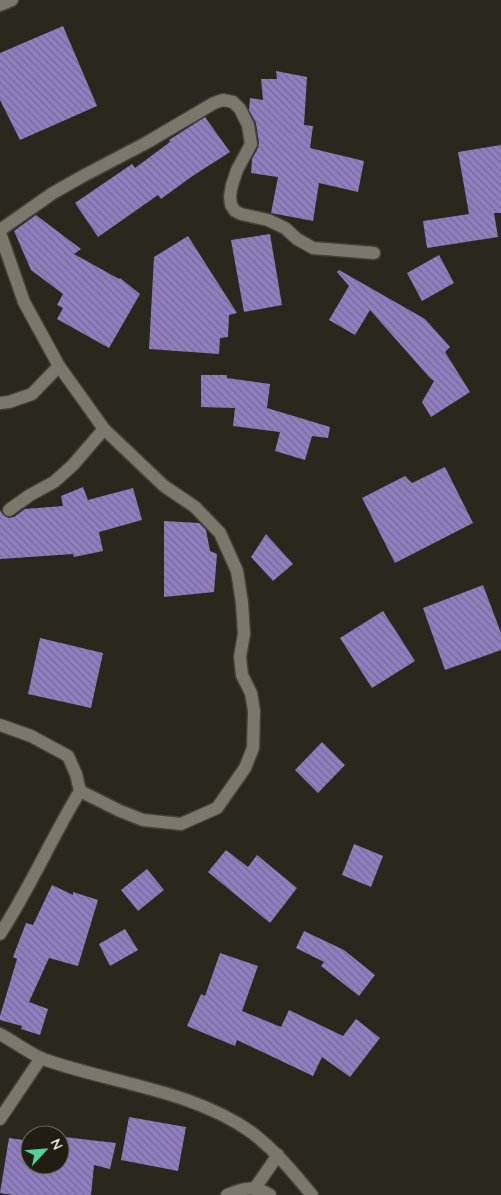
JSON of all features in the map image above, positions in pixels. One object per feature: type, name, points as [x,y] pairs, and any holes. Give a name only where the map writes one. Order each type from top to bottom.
[{"type":"street","points":[[0,5],[12,0]]},
{"type":"street","points":[[80,791],[143,820],[181,824],[217,808],[244,768],[253,748],[254,711],[251,693],[242,675],[240,657],[244,634],[242,602],[237,571],[220,533],[195,507],[164,486],[104,429],[59,366],[24,302],[0,232],[53,193],[146,143],[214,103],[223,100],[233,102],[240,109],[248,125],[251,144],[237,170],[232,185],[231,205],[235,211],[268,220],[285,228],[297,239],[313,248],[374,253]]},
{"type":"street","points":[[0,403],[32,394],[59,366]]},
{"type":"street","points":[[8,510],[54,482],[73,465],[104,429]]},
{"type":"street","points":[[0,725],[30,736],[68,756],[76,774],[80,791],[13,914],[0,934]]},
{"type":"street","points":[[0,1034],[41,1058],[177,1097],[213,1110],[250,1132],[278,1156],[312,1195]]},
{"type":"street","points":[[0,1119],[41,1058]]},
{"type":"street","points":[[255,1188],[278,1156]]},
{"type":"street","points":[[227,1195],[255,1188],[270,1195]]},
{"type":"building","points":[[63,26],[97,106],[20,140],[0,100],[0,53]]},
{"type":"building","points":[[276,71],[307,77],[304,125],[313,126],[310,148],[364,161],[358,192],[319,183],[313,221],[271,213],[278,177],[251,173],[252,159],[259,143],[256,123],[249,110],[250,98],[263,100],[261,79],[277,79]]},
{"type":"building","points":[[205,117],[230,152],[161,199],[158,195],[98,237],[75,203],[132,164],[135,168],[170,142],[169,140]]},
{"type":"building","points":[[501,145],[501,213],[494,213],[498,237],[427,248],[423,221],[469,214],[458,152]]},
{"type":"building","points":[[36,215],[81,249],[74,254],[120,278],[140,294],[109,348],[57,319],[63,308],[57,305],[63,294],[31,270],[14,231]]},
{"type":"building","points":[[270,234],[282,305],[244,312],[231,240]]},
{"type":"building","points":[[188,236],[237,313],[229,315],[228,337],[220,338],[219,354],[149,349],[154,257]]},
{"type":"building","points":[[439,255],[454,283],[422,301],[407,273]]},
{"type":"building","points":[[339,270],[425,319],[450,347],[445,352],[470,392],[431,417],[422,402],[434,381],[370,310],[355,335],[329,320],[349,286],[337,272]]},
{"type":"building","points":[[201,375],[227,375],[227,378],[270,384],[267,408],[330,427],[328,438],[312,436],[305,460],[275,451],[280,432],[233,426],[235,408],[201,407]]},
{"type":"building","points":[[445,467],[473,523],[395,563],[362,498],[405,476],[412,483]]},
{"type":"building","points":[[83,487],[88,500],[133,488],[142,520],[99,532],[103,551],[74,557],[73,554],[0,559],[0,510],[3,515],[9,518],[14,517],[25,509],[63,506],[61,496]]},
{"type":"building","points":[[164,521],[199,523],[206,530],[210,551],[217,554],[214,592],[164,597]]},
{"type":"building","points":[[266,534],[293,564],[273,581],[251,557]]},
{"type":"building","points":[[483,585],[501,633],[501,650],[445,670],[423,608]]},
{"type":"building","points":[[383,611],[415,661],[372,688],[340,638]]},
{"type":"building","points":[[40,638],[103,653],[91,708],[28,694]]},
{"type":"building","points":[[322,742],[345,765],[318,793],[295,770]]},
{"type":"building","points":[[354,844],[383,856],[371,887],[342,875]]},
{"type":"building","points":[[226,850],[248,867],[257,855],[297,888],[270,923],[208,872]]},
{"type":"building","points":[[147,869],[164,890],[138,911],[121,890]]},
{"type":"building","points":[[52,885],[73,895],[73,892],[98,900],[78,966],[49,958],[29,1002],[48,1009],[40,1035],[21,1029],[22,1026],[0,1020],[0,1016],[17,959],[13,957],[26,923],[33,925]]},
{"type":"building","points":[[125,929],[138,950],[110,966],[99,944]]},
{"type":"building","points":[[304,931],[344,950],[375,975],[359,996],[321,966],[324,962],[296,948]]},
{"type":"building","points":[[220,953],[258,966],[242,1011],[281,1027],[289,1010],[343,1036],[356,1019],[380,1038],[350,1077],[322,1057],[313,1076],[237,1040],[235,1046],[187,1026],[201,994],[205,996]]},
{"type":"building","points":[[129,1117],[186,1127],[178,1171],[121,1160]]},
{"type":"building","points":[[9,1138],[20,1140],[20,1175],[70,1175],[70,1138],[116,1143],[110,1169],[94,1165],[91,1195],[13,1195],[0,1193]]}]
